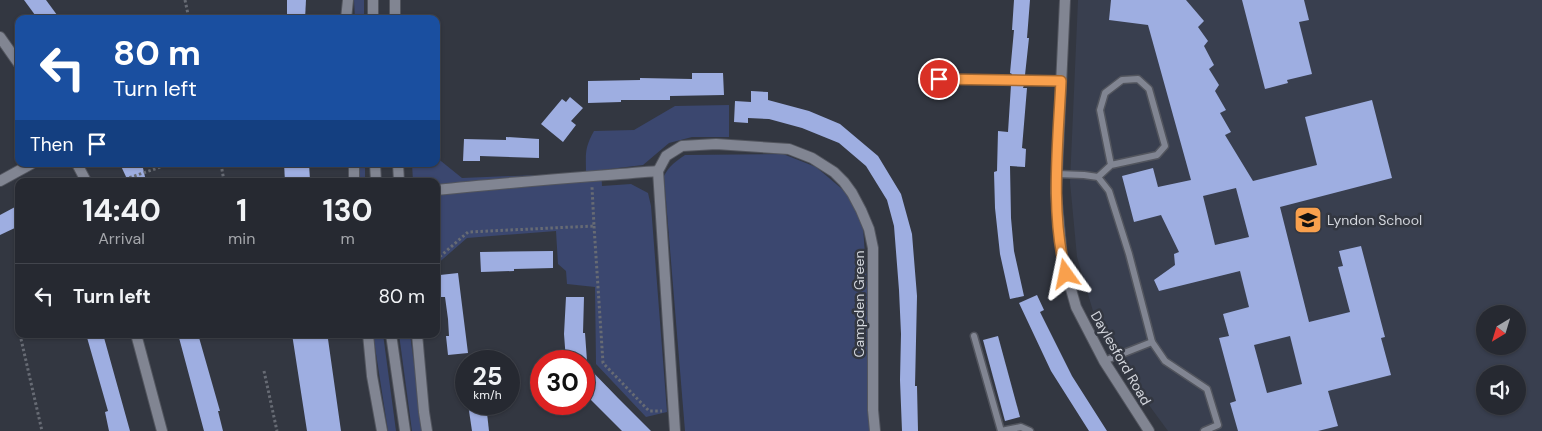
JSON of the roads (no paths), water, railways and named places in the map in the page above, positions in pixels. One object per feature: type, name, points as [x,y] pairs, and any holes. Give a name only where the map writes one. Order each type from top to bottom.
[{"type":"street","points":[[346,15],[348,0]]},
{"type":"street","points":[[373,0],[373,15]]},
{"type":"street","points":[[395,0],[395,15]]},
{"type":"street","name":"Daylesford Road","points":[[1065,0],[1056,193],[1062,257],[1076,307],[1104,361],[1149,431]]},
{"type":"street","points":[[0,37],[15,58]]},
{"type":"street","name":"Campden Green","points":[[658,171],[666,156],[682,146],[716,144],[789,149],[812,158],[834,172],[844,182],[861,210],[869,230],[873,248],[875,431]]},
{"type":"street","points":[[0,181],[26,167]]},
{"type":"street","points":[[440,190],[504,182],[541,181],[658,171],[675,431]]},
{"type":"street","points":[[137,338],[162,431]]},
{"type":"street","points":[[368,338],[372,376],[382,431]]},
{"type":"street","points":[[392,338],[405,431]]},
{"type":"street","points":[[416,338],[427,431]]},
{"type":"lane","points":[[939,79],[1061,81]]},
{"type":"lane","points":[[1098,177],[1111,165],[1158,155],[1165,146],[1149,89],[1138,79],[1122,80],[1105,92],[1100,110],[1111,165]]},
{"type":"lane","points":[[1057,174],[1098,177],[1109,191],[1152,342],[1165,362],[1207,388],[1218,424],[1204,431]]},
{"type":"lane","points":[[974,336],[1001,431],[1022,427],[1030,431]]},
{"type":"lane","points":[[1104,361],[1152,342]]},
{"type":"place","name":"Lyndon School","points":[[1308,220]]}]
